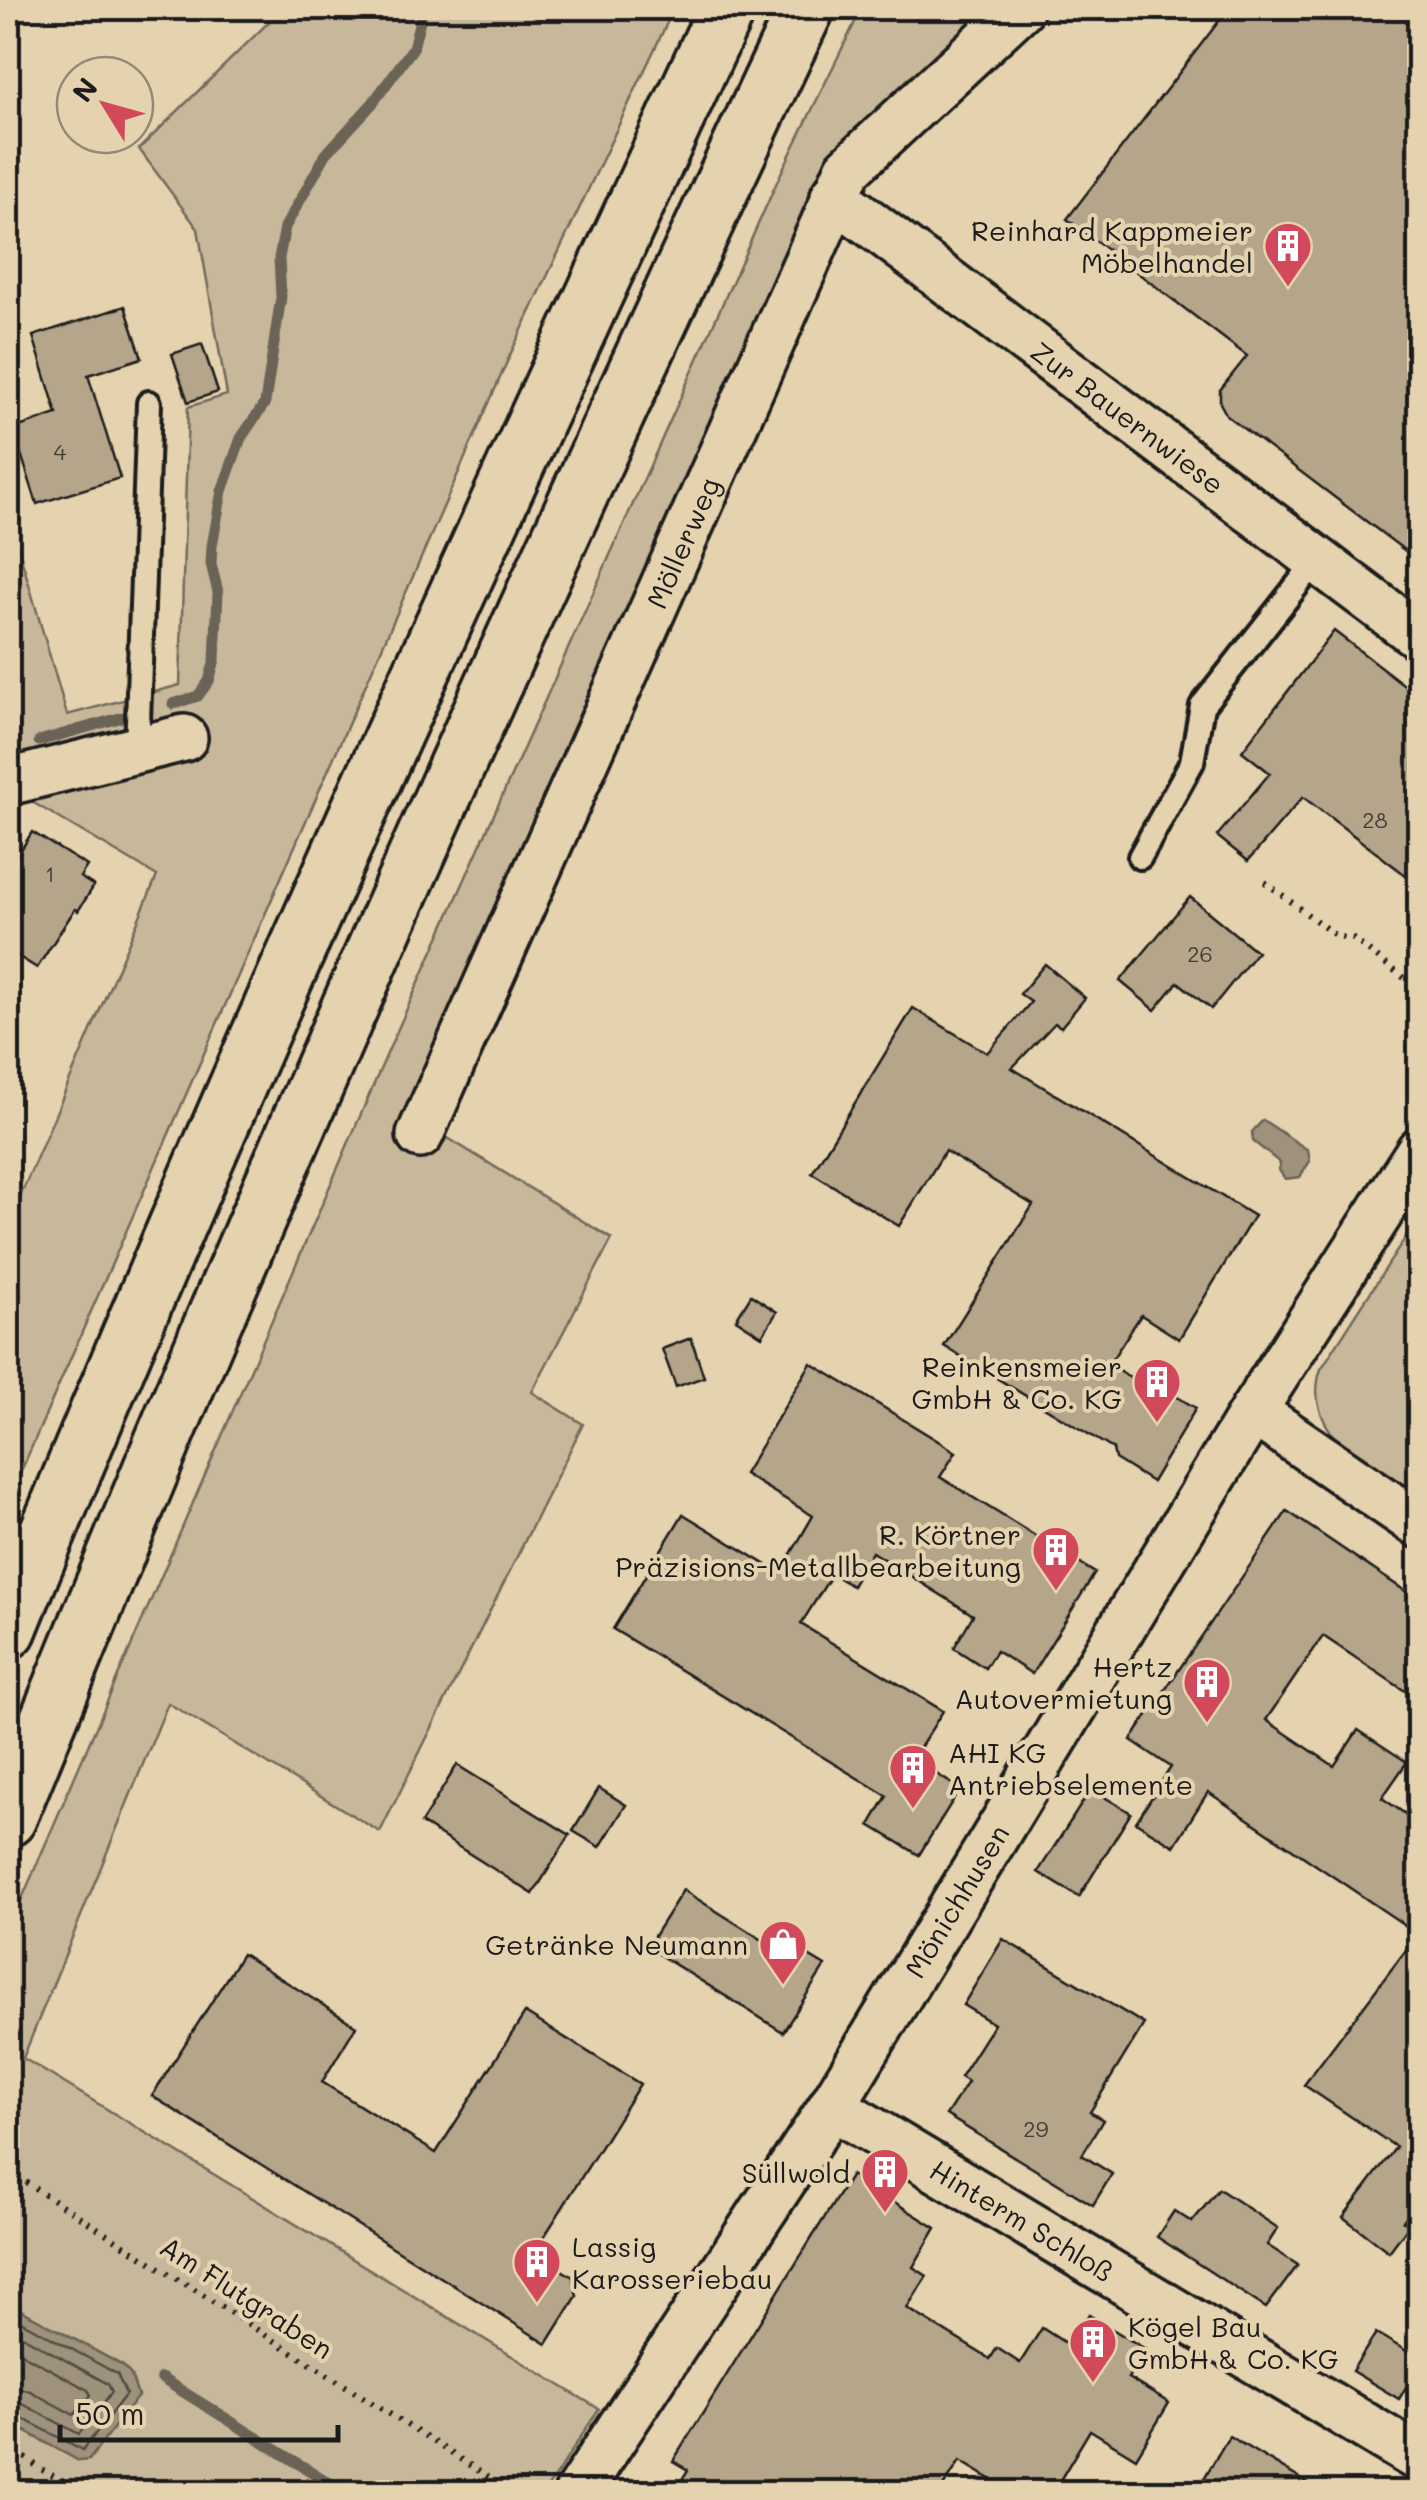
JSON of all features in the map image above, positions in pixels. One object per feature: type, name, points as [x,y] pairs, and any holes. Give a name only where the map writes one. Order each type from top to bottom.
[{"type":"highway","points":[[8,1630],[265,1022],[514,467],[728,8]]},
{"type":"highway","points":[[8,1818],[224,1296],[342,1028],[623,395],[806,8]]},
{"type":"street","name":"Möllerweg","points":[[420,1134],[848,169],[1020,8]]},
{"type":"street","name":"Zur Bauernwiese","points":[[834,196],[1420,637]]},
{"type":"street","points":[[8,782],[184,738]]},
{"type":"street","name":"Mönichhusen","points":[[578,2492],[832,2106],[1253,1411],[1420,1150]]},
{"type":"street","points":[[1253,1411],[1420,1525]]},
{"type":"street","name":"Hinterm Schloß","points":[[832,2106],[1420,2459]]},
{"type":"lane","points":[[137,750],[149,403]]},
{"type":"lane","points":[[1140,857],[1192,762],[1202,706],[1317,560]]},
{"type":"path","points":[[1264,882],[1336,936],[1353,939],[1420,990]]},
{"type":"path","name":"Am Flutgraben","points":[[9,2172],[512,2492]]},
{"type":"path","points":[[8,2446],[84,2492]]},
{"type":"shaded area","points":[[283,8],[674,8],[510,355],[8,1501],[8,1225],[157,876],[27,799],[8,804],[8,731],[19,727],[8,696],[8,512],[67,715],[180,685],[188,407],[227,395],[198,229],[143,155],[155,155],[155,133]]},
{"type":"shaded area","points":[[862,8],[1039,8],[892,140],[831,254],[443,1135],[612,1239],[532,1392],[583,1424],[380,1832],[168,1703],[23,2058],[599,2409],[545,2492],[27,2492],[8,2480],[8,2422],[79,2461],[138,2396],[123,2366],[8,2303],[8,1931],[393,1040],[781,173]]},
{"type":"shaded area","points":[[1411,1229],[1420,1235],[1419,1505],[1345,1449],[1321,1413],[1317,1392],[1321,1369]]},
{"type":"water","points":[[1263,1120],[1308,1150],[1310,1161],[1300,1177],[1285,1179],[1279,1170],[1280,1163],[1253,1141],[1252,1132]]},
{"type":"water","points":[[8,2303],[123,2366],[131,2375],[138,2396],[89,2460],[79,2461],[8,2421]]},
{"type":"building","name":"Reinhard Kappmeier Möbelhandel","points":[[1229,8],[1420,8],[1420,562],[1227,416],[1220,403],[1220,390],[1247,356],[1067,219]]},
{"type":"building","points":[[125,306],[142,358],[88,375],[120,478],[37,504],[13,429],[57,414],[33,336]]},
{"type":"building","points":[[202,344],[218,392],[188,402],[172,354]]},
{"type":"building","points":[[1334,631],[1420,697],[1420,886],[1303,797],[1248,861],[1217,836],[1270,773],[1242,751]]},
{"type":"building","points":[[32,832],[87,866],[80,877],[94,886],[37,968],[8,950],[8,871]]},
{"type":"building","points":[[1190,897],[1257,952],[1211,1009],[1178,982],[1155,1010],[1120,981]]},
{"type":"building","points":[[1045,964],[1085,998],[1061,1027],[1055,1023],[1012,1068],[1254,1216],[1179,1339],[1141,1315],[1109,1364],[1161,1397],[1165,1390],[1196,1408],[1152,1482],[1115,1459],[1113,1449],[944,1346],[1033,1205],[945,1151],[899,1226],[812,1173],[913,1008],[987,1053],[1031,1002],[1020,994]]},
{"type":"building","points":[[751,1295],[777,1312],[762,1336],[736,1319]]},
{"type":"building","points":[[691,1338],[704,1377],[676,1387],[662,1349]]},
{"type":"building","points":[[811,1363],[956,1452],[940,1477],[1095,1573],[1032,1674],[996,1651],[985,1668],[954,1648],[973,1615],[872,1552],[852,1586],[832,1574],[801,1624],[943,1711],[913,1759],[960,1789],[919,1855],[870,1825],[887,1796],[613,1629],[683,1514],[780,1573],[813,1516],[744,1474]]},
{"type":"building","name":"Hertz Autovermietung","points":[[1287,1511],[1420,1601],[1420,1701],[1323,1636],[1266,1720],[1334,1766],[1358,1730],[1407,1762],[1382,1798],[1420,1824],[1420,2199],[1403,2221],[1409,2225],[1389,2252],[1343,2217],[1396,2147],[1304,2085],[1418,1934],[1208,1792],[1174,1846],[1136,1822],[1171,1767],[1131,1740]]},
{"type":"building","points":[[457,1765],[570,1835],[533,1894],[421,1823]]},
{"type":"building","points":[[599,1788],[626,1805],[600,1847],[573,1831]]},
{"type":"building","points":[[1091,1789],[1131,1813],[1079,1897],[1038,1872]]},
{"type":"building","points":[[683,1890],[777,1949],[782,1940],[825,1966],[783,2032],[647,1947]]},
{"type":"building","points":[[1003,1939],[1144,2024],[1090,2112],[1103,2120],[1082,2155],[1112,2174],[1093,2205],[946,2115],[968,2082],[960,2077],[994,2024],[963,2005]]},
{"type":"building","points":[[242,1954],[356,2026],[322,2082],[436,2153],[525,2013],[640,2084],[534,2253],[573,2277],[577,2296],[547,2344],[152,2096]]},
{"type":"building","points":[[851,2175],[936,2228],[913,2267],[927,2276],[907,2308],[990,2359],[997,2348],[1020,2363],[1042,2328],[1070,2346],[1089,2315],[1145,2349],[1128,2378],[1169,2403],[1136,2458],[1090,2430],[1053,2492],[1012,2492],[960,2461],[940,2492],[674,2492],[688,2470],[673,2461]]},
{"type":"building","points":[[1219,2189],[1278,2228],[1267,2245],[1298,2265],[1266,2308],[1157,2237],[1174,2211],[1192,2222]]},
{"type":"building","points":[[1376,2333],[1420,2359],[1399,2399],[1352,2371]]},
{"type":"building","points":[[1229,2436],[1322,2492],[1196,2492]]},
{"type":"waterway","points":[[173,704],[198,696],[209,681],[215,660],[218,592],[211,564],[212,546],[222,491],[241,438],[265,403],[281,297],[279,258],[285,227],[326,154],[372,104],[413,48],[423,8]]},
{"type":"waterway","points":[[39,741],[123,717]]},
{"type":"waterway","points":[[161,2378],[344,2492]]},
{"type":"place","name":"Reinhard Kappmeier Möbelhandel","points":[[1288,288]]},
{"type":"place","name":"Reinkensmeier GmbH & Co. KG","points":[[1157,1424]]},
{"type":"place","name":"R. Körtner Präzisions-Metallbearbeitung","points":[[1056,1592]]},
{"type":"place","name":"Hertz Autovermietung","points":[[1207,1724]]},
{"type":"place","name":"AHI KG Antriebselemente","points":[[913,1810]]},
{"type":"place","name":"Getränke Neumann","points":[[783,1986]]},
{"type":"place","name":"Süllwold","points":[[885,2214]]},
{"type":"place","name":"Lassig Karosseriebau","points":[[537,2304]]},
{"type":"place","name":"Kögel Bau GmbH & Co. KG","points":[[1093,2384]]}]
